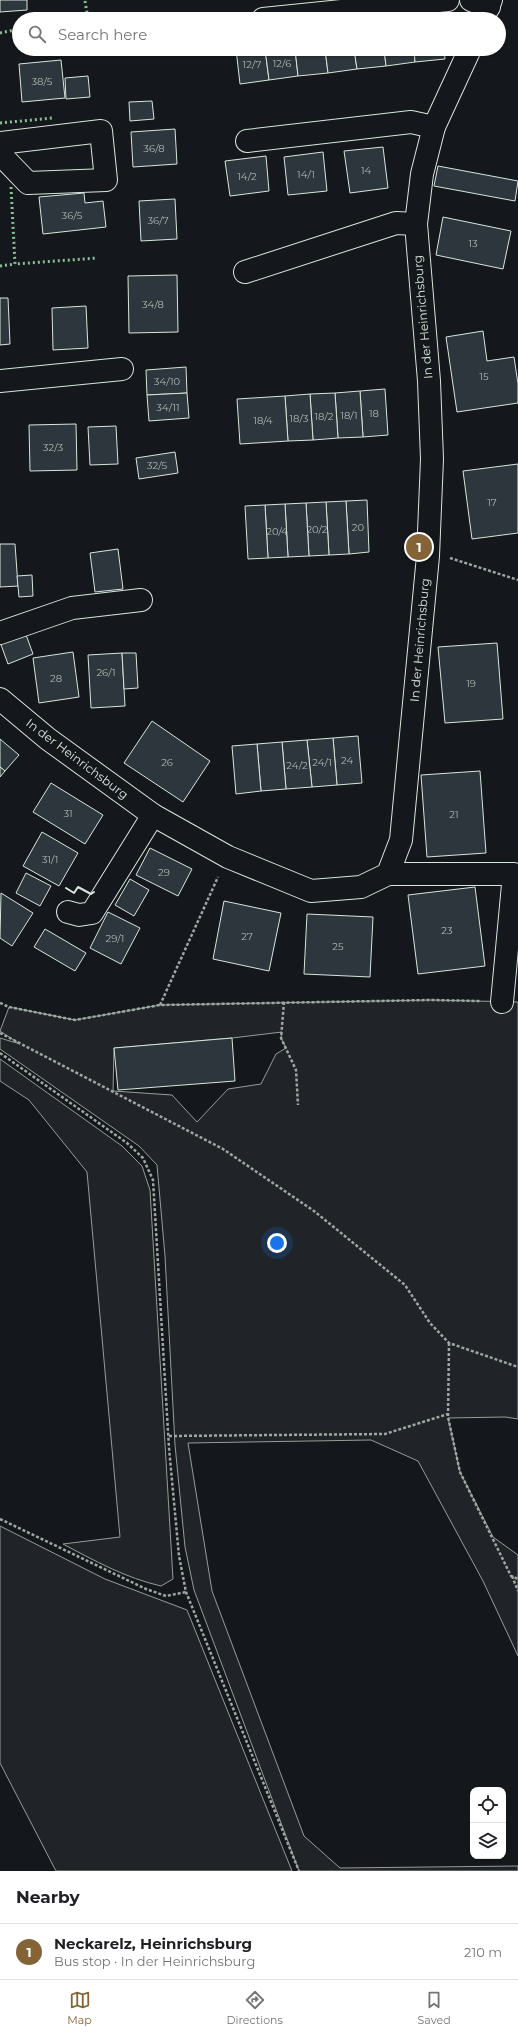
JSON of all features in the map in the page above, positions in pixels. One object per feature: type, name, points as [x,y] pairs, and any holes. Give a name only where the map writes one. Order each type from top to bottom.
[{"type":"street","points":[[331,12],[448,0]]},
{"type":"street","name":"In der Heinrichsburg","points":[[1,701],[48,739],[153,816],[228,857],[312,891],[361,887],[388,874],[401,840],[428,556],[432,451],[429,380],[416,224],[422,174],[434,127],[467,56]]},
{"type":"street","points":[[247,141],[411,122],[434,127]]},
{"type":"street","points":[[0,143],[101,131],[106,180],[28,183],[0,154]]},
{"type":"street","points":[[246,272],[396,223],[416,224]]},
{"type":"street","points":[[0,381],[122,369]]},
{"type":"street","points":[[0,633],[72,608],[141,600]]},
{"type":"street","points":[[68,912],[79,915],[92,913],[153,816]]},
{"type":"street","points":[[388,874],[514,874],[502,1002]]},
{"type":"path","points":[[428,556],[446,556],[518,580]]},
{"type":"path","points":[[160,1005],[228,857]]},
{"type":"path","points":[[0,1002],[9,1007],[75,1020],[160,1005],[431,1000],[502,1002]]},
{"type":"path","points":[[284,1002],[281,1038],[296,1070],[298,1105]]},
{"type":"path","points":[[0,1033],[223,1149],[314,1211],[405,1285],[430,1324],[449,1343],[518,1367]]},
{"type":"path","points":[[0,1053],[127,1143],[143,1158],[153,1180],[168,1436],[179,1556],[186,1592],[298,1871]]},
{"type":"path","points":[[449,1343],[448,1414],[460,1472],[518,1591]]},
{"type":"path","points":[[168,1436],[385,1434],[448,1414]]},
{"type":"path","points":[[0,1519],[146,1589],[166,1596],[186,1592]]},
{"type":"path","points":[[511,1576],[518,1578]]},
{"type":"shaded area","points":[[431,1000],[518,1002],[518,1419],[505,1417],[448,1418],[460,1472],[493,1537],[518,1555],[518,1656],[483,1581],[418,1461],[371,1440],[188,1443],[212,1591],[304,1836],[340,1868],[518,1866],[518,1871],[299,1871],[194,1590],[185,1547],[175,1445],[165,1256],[157,1165],[139,1146],[0,1049],[0,1038],[20,1044],[0,1031],[9,1007],[75,1020],[160,1005]],"holes":[[[282,1032],[281,1038],[286,1048],[276,1054],[261,1084],[228,1089],[197,1122],[172,1095],[113,1091],[114,1048],[232,1038]]]},
{"type":"shaded area","points":[[0,1059],[122,1146],[142,1166],[150,1190],[173,1579],[161,1586],[123,1574],[63,1544],[120,1537],[87,1172],[29,1100],[0,1081]]},
{"type":"shaded area","points":[[0,1526],[105,1579],[187,1610],[292,1871],[56,1871],[0,1763]]},
{"type":"building","points":[[0,0],[27,0],[27,10],[0,12]]},
{"type":"building","points":[[237,56],[266,56],[269,80],[240,84]]},
{"type":"building","points":[[266,56],[296,56],[298,76],[269,80]]},
{"type":"building","points":[[296,56],[326,56],[328,73],[298,76]]},
{"type":"building","points":[[326,56],[355,56],[357,69],[328,73]]},
{"type":"building","points":[[355,56],[385,56],[386,66],[357,69]]},
{"type":"building","points":[[385,56],[415,56],[415,62],[386,66]]},
{"type":"building","points":[[415,56],[445,56],[445,59],[415,62]]},
{"type":"building","points":[[61,60],[65,98],[22,102],[19,64]]},
{"type":"building","points":[[88,76],[90,97],[66,99],[65,78]]},
{"type":"building","points":[[152,101],[154,119],[130,121],[129,102]]},
{"type":"building","points":[[175,129],[177,164],[133,167],[131,132]]},
{"type":"building","points":[[383,147],[388,188],[350,193],[344,151]]},
{"type":"building","points":[[323,152],[327,191],[288,195],[284,157]]},
{"type":"building","points":[[266,156],[269,191],[230,196],[225,161]]},
{"type":"building","points":[[438,166],[518,181],[515,201],[434,186]]},
{"type":"building","points":[[84,193],[85,203],[103,201],[106,227],[43,234],[39,197]]},
{"type":"building","points":[[175,199],[177,239],[141,241],[139,201]]},
{"type":"building","points":[[443,217],[511,231],[503,269],[436,255]]},
{"type":"building","points":[[177,275],[178,332],[129,333],[128,276]]},
{"type":"building","points":[[0,298],[8,298],[10,344],[0,345]]},
{"type":"building","points":[[86,306],[88,348],[53,350],[52,308]]},
{"type":"building","points":[[483,331],[487,361],[514,357],[518,384],[518,403],[457,412],[446,337]]},
{"type":"building","points":[[186,367],[187,393],[147,395],[146,370]]},
{"type":"building","points":[[385,389],[388,435],[363,437],[360,391]]},
{"type":"building","points":[[360,391],[363,437],[338,438],[335,393]]},
{"type":"building","points":[[187,393],[189,418],[149,421],[147,395]]},
{"type":"building","points":[[335,393],[338,438],[313,440],[310,394]]},
{"type":"building","points":[[310,394],[313,440],[288,441],[285,396]]},
{"type":"building","points":[[285,396],[288,441],[240,444],[237,399]]},
{"type":"building","points":[[76,424],[77,470],[30,471],[29,425]]},
{"type":"building","points":[[116,426],[118,464],[90,465],[88,427]]},
{"type":"building","points":[[175,452],[178,473],[139,479],[136,458]]},
{"type":"building","points":[[518,464],[518,533],[472,539],[463,471]]},
{"type":"building","points":[[367,500],[369,552],[349,554],[346,501]]},
{"type":"building","points":[[346,501],[349,554],[329,555],[326,502]]},
{"type":"building","points":[[326,502],[329,555],[309,556],[306,503]]},
{"type":"building","points":[[306,503],[309,556],[288,557],[285,504]]},
{"type":"building","points":[[285,504],[288,557],[268,558],[265,505]]},
{"type":"building","points":[[265,505],[268,558],[248,559],[245,506]]},
{"type":"building","points":[[0,544],[15,544],[18,586],[0,587]]},
{"type":"building","points":[[118,549],[123,589],[95,592],[90,553]]},
{"type":"building","points":[[32,575],[33,596],[19,597],[17,576]]},
{"type":"building","points":[[25,632],[33,654],[8,664],[0,642]]},
{"type":"building","points":[[497,643],[503,719],[445,723],[438,647]]},
{"type":"building","points":[[73,652],[79,697],[39,703],[33,658]]},
{"type":"building","points":[[122,653],[125,706],[91,708],[88,655]]},
{"type":"building","points":[[122,653],[136,653],[138,688],[124,689]]},
{"type":"building","points":[[152,721],[210,761],[183,802],[124,763]]},
{"type":"building","points":[[358,736],[362,783],[337,785],[333,738]]},
{"type":"building","points":[[333,738],[337,785],[312,787],[307,740]]},
{"type":"building","points":[[0,739],[19,755],[5,771],[0,767]]},
{"type":"building","points":[[307,740],[312,787],[286,789],[282,742]]},
{"type":"building","points":[[282,742],[286,789],[261,791],[257,744]]},
{"type":"building","points":[[257,744],[261,791],[236,794],[232,746]]},
{"type":"building","points":[[0,767],[5,771],[0,777]]},
{"type":"building","points":[[480,771],[486,853],[427,857],[421,775]]},
{"type":"building","points":[[51,783],[103,815],[85,844],[33,812]]},
{"type":"building","points":[[42,832],[78,853],[59,886],[23,866]]},
{"type":"building","points":[[150,848],[192,869],[178,896],[136,875]]},
{"type":"building","points":[[26,873],[51,886],[40,906],[16,893]]},
{"type":"building","points":[[130,879],[149,890],[134,916],[115,905]]},
{"type":"building","points":[[475,887],[485,966],[418,974],[408,895]]},
{"type":"building","points":[[1,893],[33,913],[12,946],[0,938]]},
{"type":"building","points":[[224,901],[281,913],[269,971],[213,959]]},
{"type":"building","points":[[108,912],[140,928],[121,964],[90,948]]},
{"type":"building","points":[[307,914],[373,917],[370,977],[304,974]]},
{"type":"building","points":[[45,929],[86,953],[75,971],[34,947]]},
{"type":"building","points":[[232,1038],[235,1081],[118,1090],[114,1048]]},
{"type":"hedge","points":[[85,1],[87,12]]},
{"type":"hedge","points":[[0,33],[12,30]]},
{"type":"hedge","points":[[0,123],[53,118]]},
{"type":"hedge","points":[[11,187],[15,264],[97,258]]},
{"type":"hedge","points":[[0,266],[15,264]]},
{"type":"wall","points":[[66,888],[74,893],[78,887],[91,894],[94,892]]},
{"type":"place","name":"Neckarelz, Heinrichsburg","points":[[419,547]]}]
